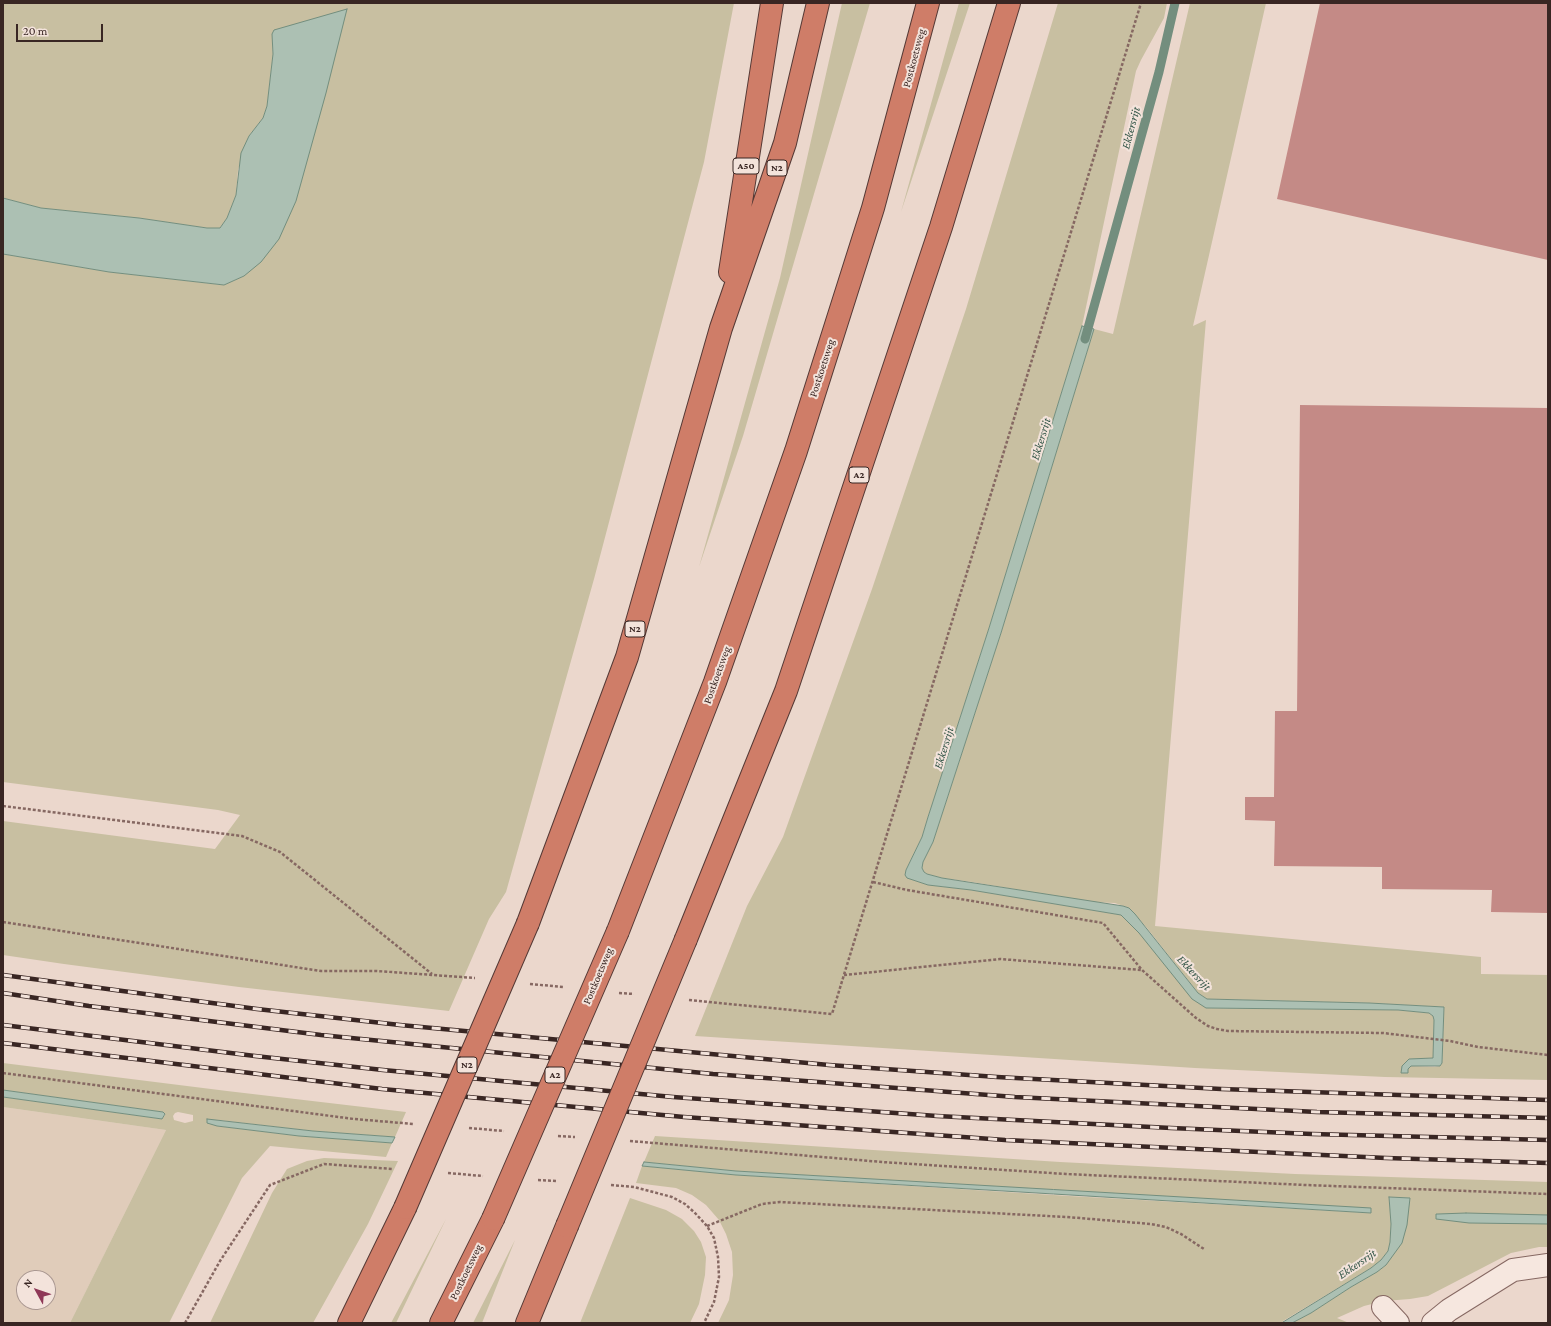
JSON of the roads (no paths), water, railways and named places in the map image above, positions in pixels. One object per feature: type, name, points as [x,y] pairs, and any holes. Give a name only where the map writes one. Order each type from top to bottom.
[{"type":"highway","name":"A50","points":[[721,328],[772,3]]},
{"type":"highway","name":"N2","points":[[349,1323],[405,1208],[528,922],[627,657],[721,328],[785,143],[818,3]]},
{"type":"highway","name":"Postkoetsweg","points":[[442,1323],[493,1219],[618,931],[715,682],[796,450],[873,208],[928,3]]},
{"type":"highway","name":"A2","points":[[527,1323],[786,691],[941,227],[1009,3]]},
{"type":"street","points":[[1433,1323],[1449,1310],[1513,1270],[1548,1265]]},
{"type":"street","points":[[1383,1307],[1398,1323]]},
{"type":"waterway","name":"Ekkersrijt","points":[[1085,339],[1159,72],[1175,3]]},
{"type":"railway","points":[[3,975],[257,1009],[400,1025],[829,1065],[997,1077],[1221,1089],[1548,1100]]},
{"type":"railway","points":[[3,993],[89,1006],[321,1035],[713,1074],[1015,1097],[1317,1112],[1548,1118]]},
{"type":"railway","points":[[3,1025],[383,1070],[673,1097],[937,1116],[1171,1128],[1312,1134],[1548,1140]]},
{"type":"railway","points":[[3,1043],[382,1089],[684,1117],[1005,1140],[1386,1158],[1548,1163]]}]
